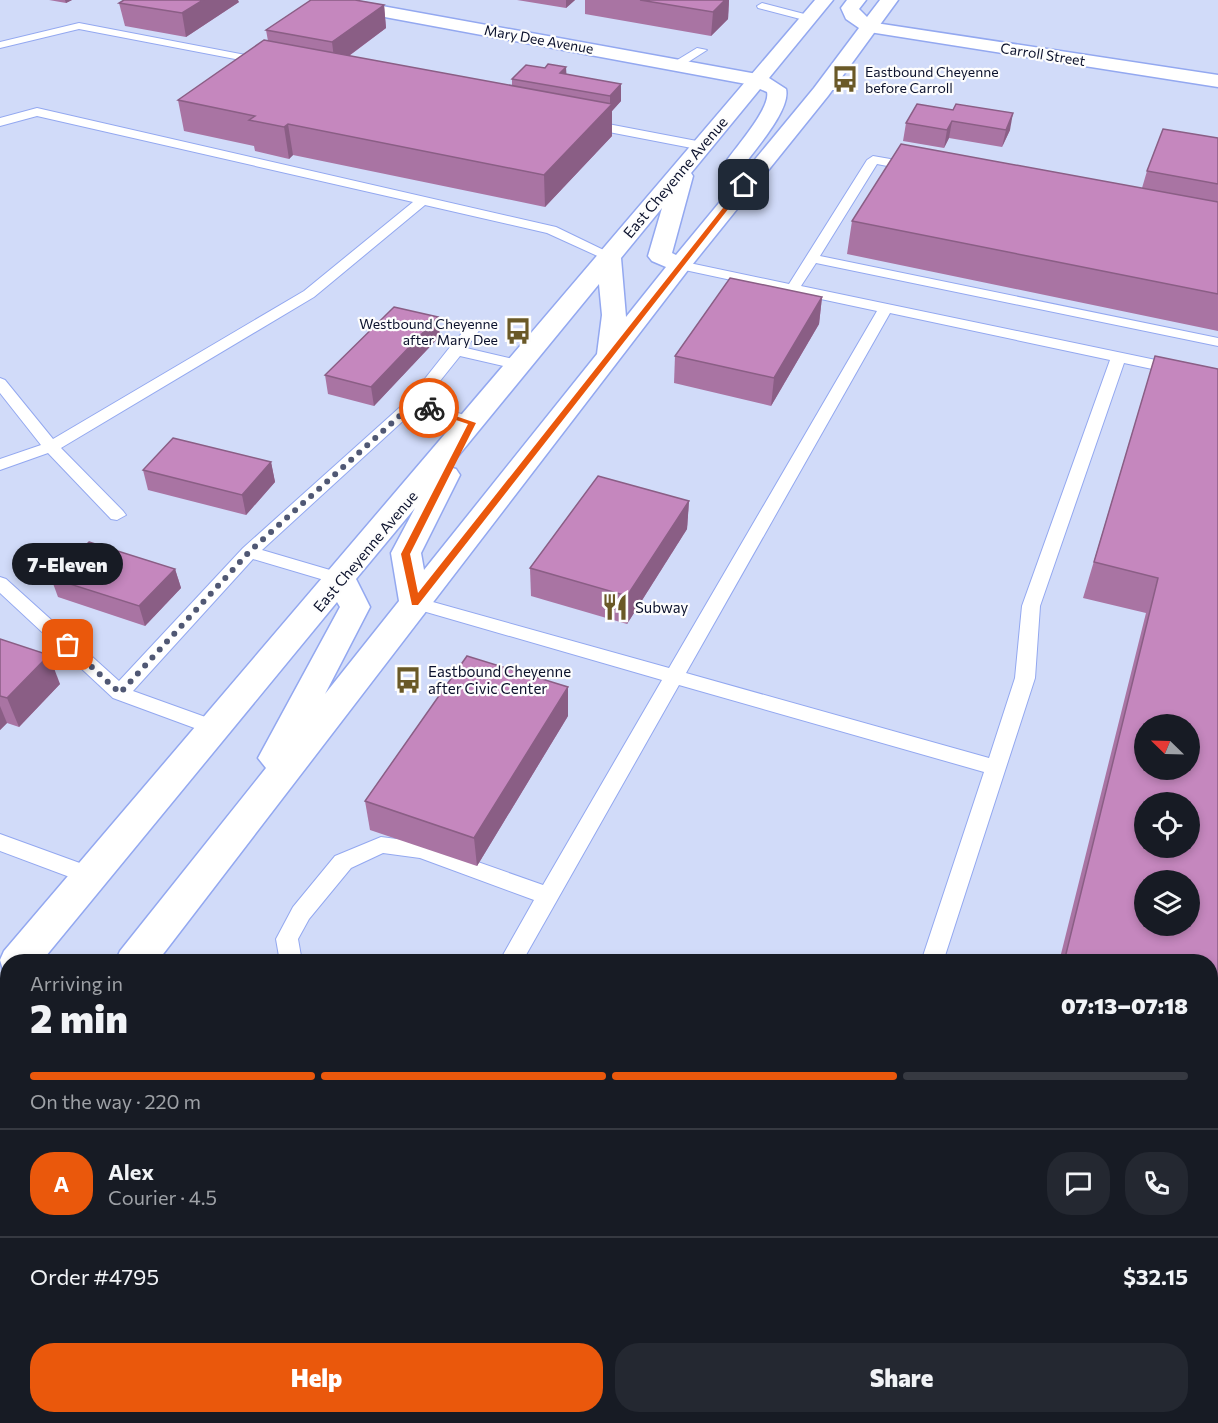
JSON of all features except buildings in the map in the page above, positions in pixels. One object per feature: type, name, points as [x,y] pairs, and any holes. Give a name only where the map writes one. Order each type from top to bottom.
[{"type":"main road","name":"Mary Dee Avenue","points":[[320,0],[757,80]]},
{"type":"main road","points":[[857,0],[850,8],[852,15],[868,27]]},
{"type":"main road","points":[[140,954],[680,265],[821,92],[889,0]]},
{"type":"main road","name":"East Cheyenne Avenue","points":[[25,954],[521,365],[816,9]]},
{"type":"main road","name":"Carroll Street","points":[[868,27],[1218,81]]},
{"type":"main road","points":[[744,185],[735,176],[737,162],[770,114],[778,97],[776,89],[757,80]]},
{"type":"main road","points":[[680,265],[660,256],[683,169]]},
{"type":"main road","points":[[609,256],[614,315],[609,356]]},
{"type":"main road","points":[[415,603],[406,554],[472,423]]},
{"type":"main road","points":[[238,829],[355,607],[341,579]]},
{"type":"lane","points":[[762,6],[816,9]]},
{"type":"lane","points":[[0,45],[79,26],[278,64]]},
{"type":"lane","points":[[678,64],[701,50]]},
{"type":"lane","points":[[0,122],[37,112],[551,230],[609,256]]},
{"type":"lane","points":[[570,120],[702,146]]},
{"type":"lane","points":[[793,288],[873,160],[931,170]]},
{"type":"lane","points":[[0,465],[51,447],[309,294],[422,201]]},
{"type":"lane","points":[[812,258],[1218,342]]},
{"type":"lane","points":[[680,265],[1218,378]]},
{"type":"lane","points":[[515,954],[886,308]]},
{"type":"lane","points":[[120,693],[249,552],[414,403],[474,328]]},
{"type":"lane","points":[[455,350],[521,365]]},
{"type":"lane","points":[[935,954],[1025,678],[1031,606],[1118,357]]},
{"type":"lane","points":[[0,383],[51,447],[117,515]]},
{"type":"lane","points":[[414,403],[472,423]]},
{"type":"lane","points":[[249,552],[341,579]]},
{"type":"lane","points":[[0,583],[120,693],[215,728]]},
{"type":"lane","points":[[415,603],[676,675],[996,768]]},
{"type":"lane","points":[[0,842],[91,876]]},
{"type":"lane","points":[[290,954],[287,939],[301,913],[343,862],[381,845],[421,850],[548,896]]},
{"type":"way so far","points":[[68,645],[120,693],[249,552],[414,403],[429,408]]},
{"type":"place","name":"Eastbound Cheyenne before Carroll","points":[[845,79]]},
{"type":"place","name":"Westbound Cheyenne after Mary Dee","points":[[518,331]]},
{"type":"place","name":"Subway","points":[[615,607]]},
{"type":"place","name":"7-Eleven","points":[[68,645]]},
{"type":"place","name":"Eastbound Cheyenne after Civic Center","points":[[408,680]]},
{"type":"route","points":[[429,408],[472,423],[406,554],[415,603],[744,185]]}]
